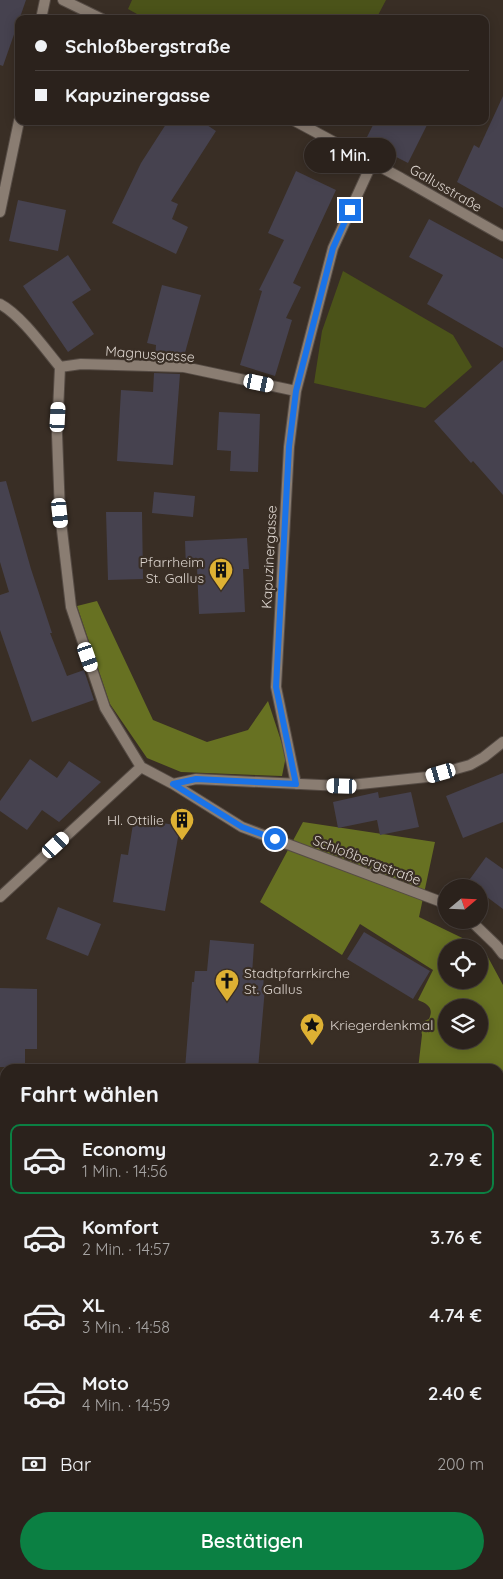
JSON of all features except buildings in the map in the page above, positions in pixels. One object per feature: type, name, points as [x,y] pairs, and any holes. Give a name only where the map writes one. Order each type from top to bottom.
[{"type":"street","points":[[42,15],[45,0]]},
{"type":"street","points":[[63,0],[94,15]]},
{"type":"street","points":[[0,212],[18,125]]},
{"type":"street","name":"Gallusstraße","points":[[302,125],[503,236]]},
{"type":"street","name":"Kapuzinergasse","points":[[296,784],[276,687],[289,447],[296,391],[333,248],[372,163]]},
{"type":"street","points":[[0,304],[31,332],[60,367],[57,434],[60,513],[70,606],[105,708],[141,767],[0,897]]},
{"type":"street","name":"Magnusgasse","points":[[60,367],[81,364],[184,368],[296,391]]},
{"type":"street","points":[[173,784],[196,779],[342,786],[427,777],[470,765],[503,742]]},
{"type":"street","name":"Schloßbergstraße","points":[[141,767],[173,784],[242,827],[438,901]]},
{"type":"street","points":[[479,929],[503,954]]},
{"type":"green space","points":[[132,0],[386,0],[378,15],[139,15],[128,9]]},
{"type":"green space","points":[[343,271],[453,335],[472,367],[425,408],[314,383],[322,331]]},
{"type":"green space","points":[[97,601],[153,720],[207,742],[248,730],[268,701],[286,756],[282,776],[181,772],[147,758],[110,704],[77,606]]},
{"type":"green space","points":[[303,822],[435,842],[419,917],[438,926],[438,929],[444,929],[464,939],[438,939],[438,989],[488,989],[488,957],[503,985],[503,1064],[419,1064],[422,1035],[420,1023],[429,1019],[431,1012],[427,1005],[418,1000],[433,970],[360,924],[342,955],[260,902]]},
{"type":"place","name":"Pfarrheim St. Gallus","points":[[221,591]]},
{"type":"place","name":"Hl. Ottilie","points":[[182,841]]},
{"type":"place","name":"Stadtpfarrkirche St. Gallus","points":[[227,1002]]},
{"type":"place","name":"Kriegerdenkmal","points":[[312,1046]]},
{"type":"route","points":[[275,839],[242,827],[173,784],[196,779],[296,784],[276,687],[289,447],[296,391],[333,248],[350,210]]}]
